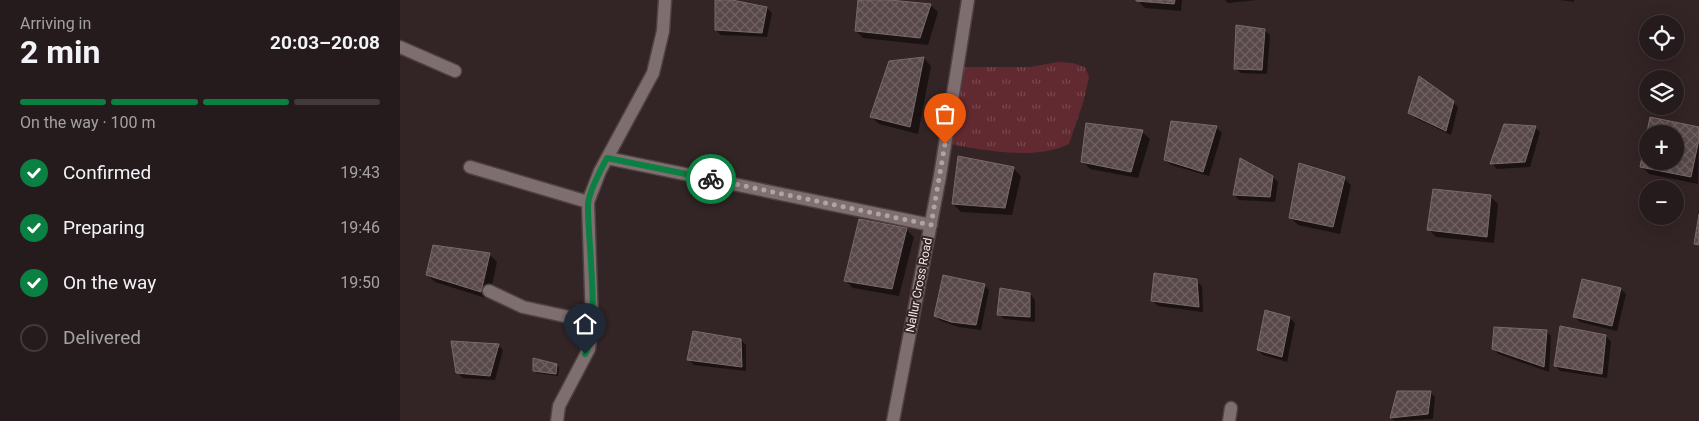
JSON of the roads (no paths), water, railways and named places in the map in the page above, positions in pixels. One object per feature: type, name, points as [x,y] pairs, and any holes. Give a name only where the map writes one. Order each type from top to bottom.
[{"type":"street","points":[[558,421],[559,406],[589,349],[592,322],[588,202],[600,171],[653,73],[664,31],[665,0]]},
{"type":"street","name":"Nallur Cross Road","points":[[893,421],[940,176],[968,0]]},
{"type":"street","points":[[400,47],[455,72]]},
{"type":"street","points":[[607,158],[931,225]]},
{"type":"street","points":[[470,168],[588,202]]},
{"type":"street","points":[[489,291],[523,308],[592,322]]},
{"type":"street","points":[[1229,421],[1231,408]]}]
